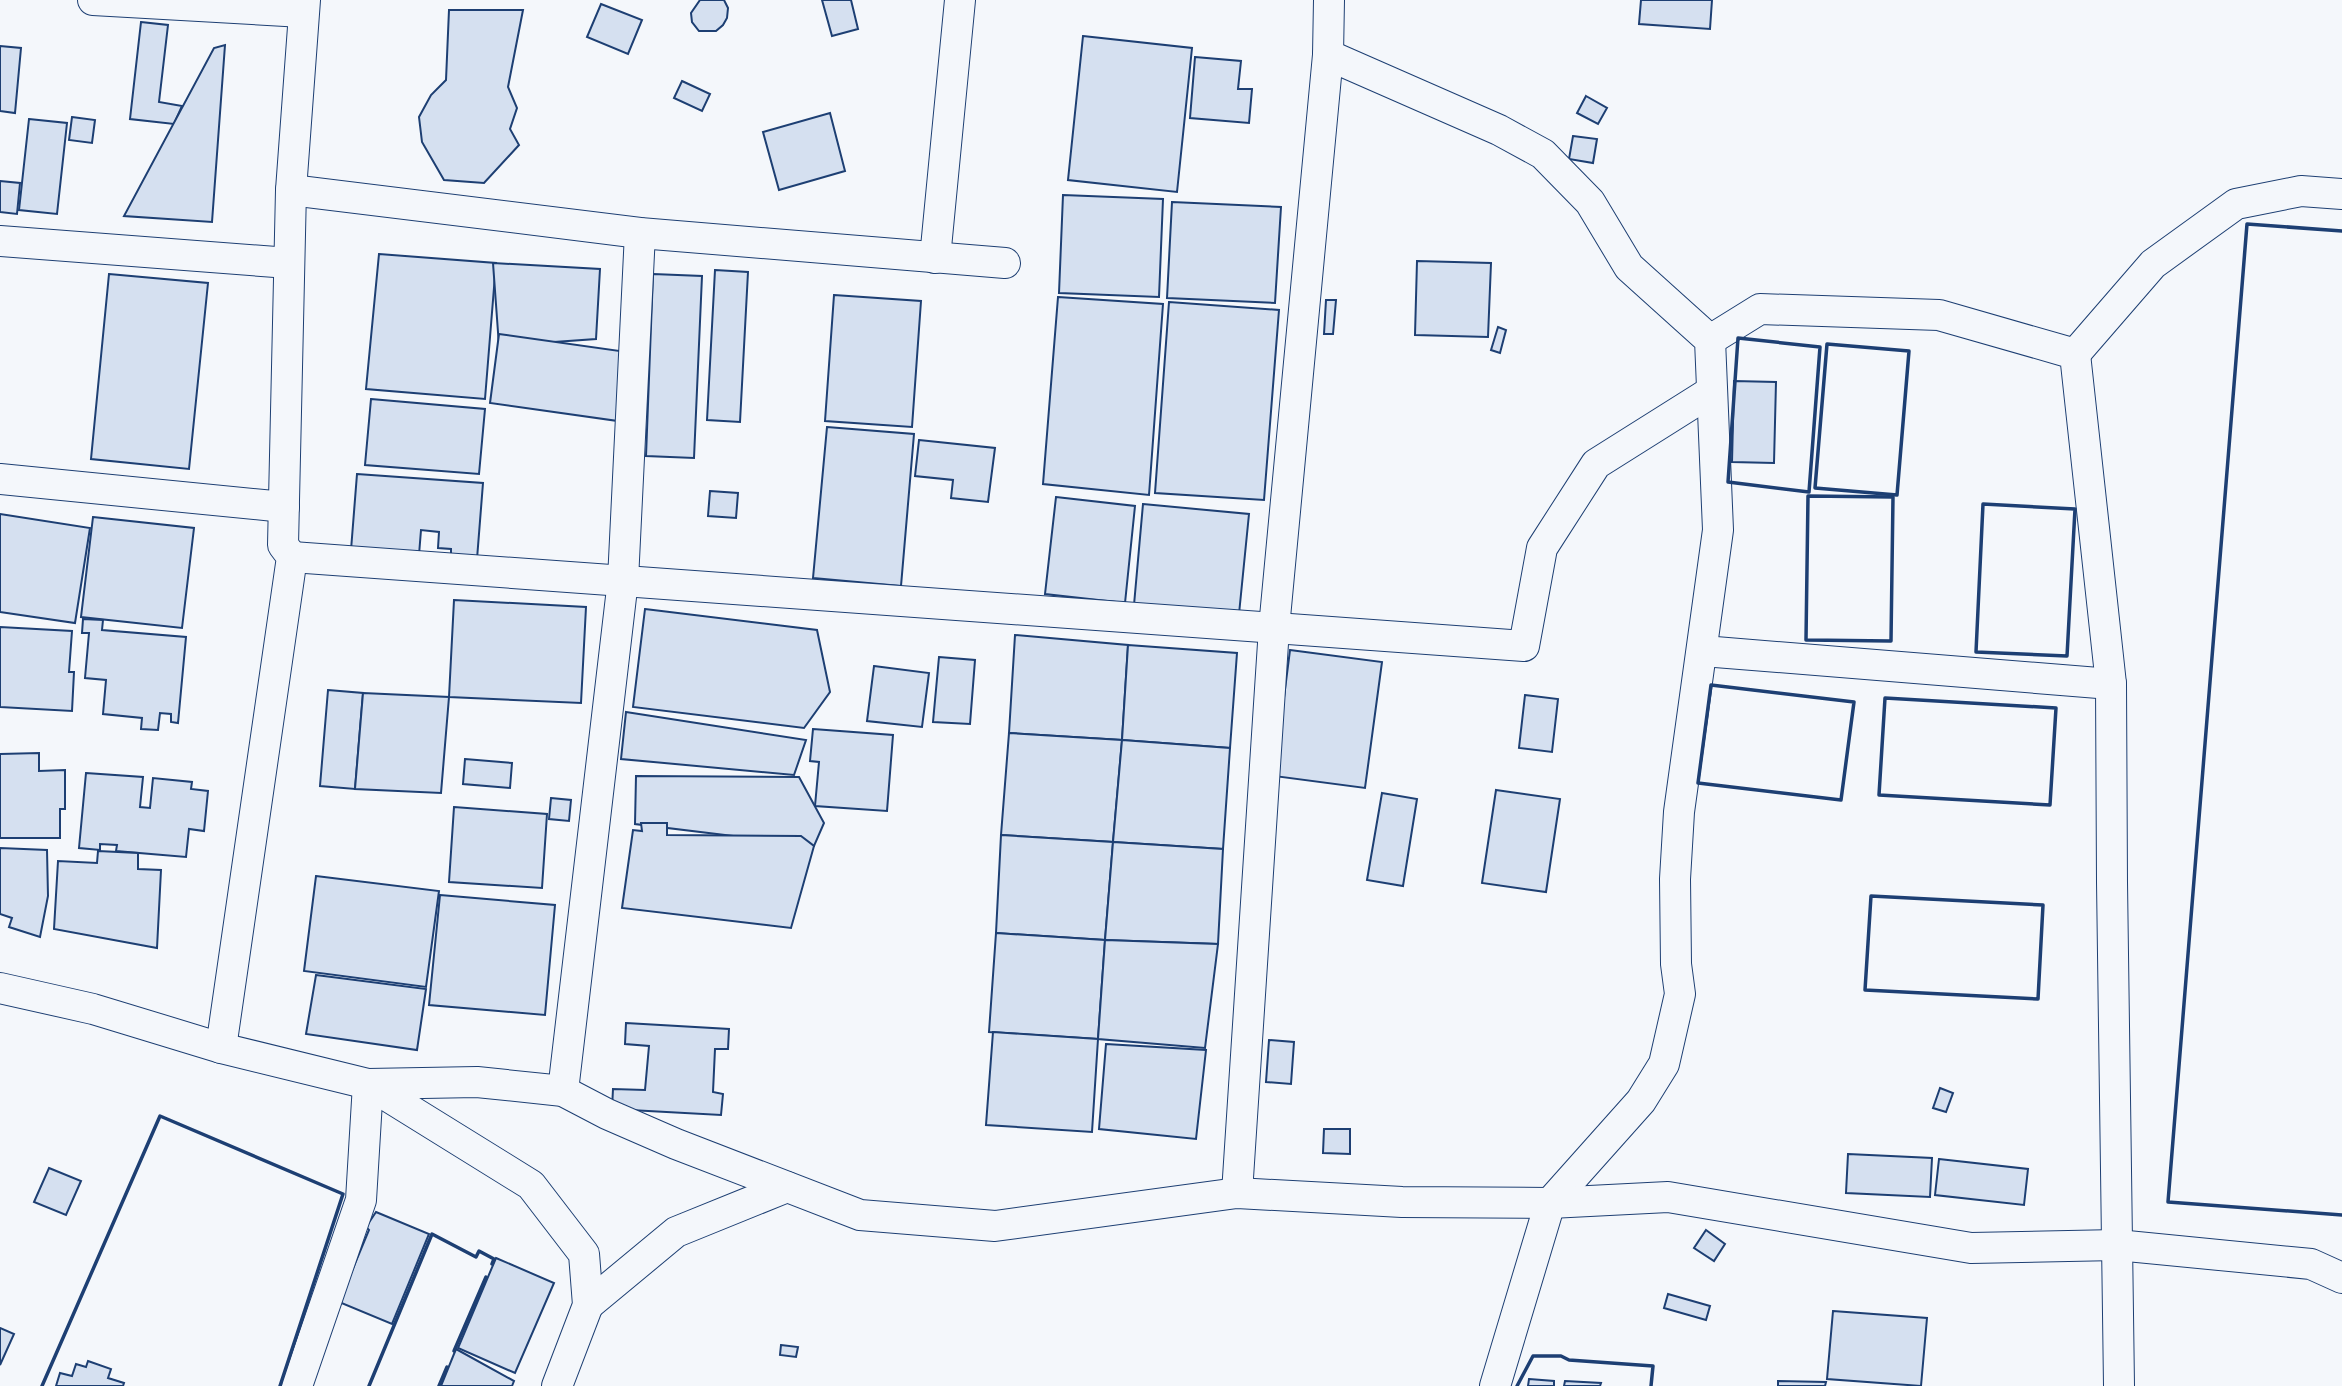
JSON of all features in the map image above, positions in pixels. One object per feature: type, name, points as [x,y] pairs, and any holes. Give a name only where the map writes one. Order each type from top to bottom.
[{"type":"street","points":[[93,0],[304,6],[291,190],[289,263],[283,545],[292,557],[221,1048]]},
{"type":"street","points":[[935,258],[960,0]]},
{"type":"street","points":[[1237,1193],[1274,628],[1328,55],[1329,0]]},
{"type":"street","points":[[1328,55],[1499,130],[1543,154],[1590,202],[1629,267],[1710,340],[1718,530],[1679,812],[1675,891],[1676,964],[1680,994],[1664,1064],[1641,1101],[1550,1203],[1496,1386]]},
{"type":"street","points":[[291,190],[640,233],[1005,263]]},
{"type":"street","points":[[2119,1386],[2111,684],[2075,354],[2153,264],[2236,204],[2301,191],[2342,194]]},
{"type":"street","points":[[563,1091],[623,580],[640,233]]},
{"type":"street","points":[[0,242],[289,263]]},
{"type":"street","points":[[1710,340],[1760,309],[1939,315],[2075,354]]},
{"type":"street","points":[[292,557],[1524,646],[1542,548],[1596,464],[1712,391]]},
{"type":"street","points":[[0,479],[284,507]]},
{"type":"street","points":[[1703,651],[2111,684]]},
{"type":"street","points":[[0,988],[93,1009],[221,1048],[368,1084],[478,1082],[563,1091],[607,1114],[676,1144],[860,1215],[995,1226],[1237,1193],[1402,1202],[1550,1203],[1668,1197],[1971,1248],[2117,1245],[2311,1264],[2342,1278]]},
{"type":"street","points":[[368,1084],[531,1185],[584,1254],[588,1305],[557,1386]]},
{"type":"street","points":[[297,1386],[361,1200],[368,1084]]},
{"type":"street","points":[[588,1305],[677,1232],[787,1187]]},
{"type":"building","points":[[700,0],[724,0],[728,8],[727,18],[716,31],[699,31],[692,22],[691,13]]},
{"type":"building","points":[[822,0],[851,0],[858,29],[832,36]]},
{"type":"building","points":[[1641,0],[1712,0],[1710,29],[1639,24]]},
{"type":"building","points":[[601,4],[642,20],[628,54],[587,37]]},
{"type":"building","points":[[449,10],[523,10],[508,87],[517,108],[510,129],[519,145],[484,183],[444,180],[422,142],[419,117],[431,95],[446,80]]},
{"type":"building","points":[[141,22],[168,25],[159,102],[182,106],[174,124],[130,119]]},
{"type":"building","points":[[1083,36],[1192,48],[1177,192],[1068,180]]},
{"type":"building","points":[[225,45],[212,222],[124,216],[214,48]]},
{"type":"building","points":[[0,46],[21,48],[15,113],[0,111]]},
{"type":"building","points":[[1195,57],[1241,61],[1238,89],[1252,89],[1249,123],[1190,118]]},
{"type":"building","points":[[682,81],[710,94],[702,111],[674,98]]},
{"type":"building","points":[[1586,96],[1607,108],[1598,124],[1577,113]]},
{"type":"building","points":[[830,113],[845,171],[779,190],[763,132]]},
{"type":"building","points":[[72,117],[95,120],[92,143],[69,140]]},
{"type":"building","points":[[29,119],[67,123],[57,214],[19,210]]},
{"type":"building","points":[[1573,136],[1597,139],[1593,163],[1569,159]]},
{"type":"building","points":[[0,181],[20,183],[17,214],[0,212]]},
{"type":"building","points":[[1063,195],[1163,199],[1159,297],[1059,293]]},
{"type":"building","points":[[1172,202],[1281,207],[1275,303],[1167,298]]},
{"type":"building","points":[[379,254],[496,263],[485,399],[366,389]]},
{"type":"building","points":[[1417,261],[1491,263],[1488,337],[1415,335]]},
{"type":"building","points":[[493,263],[600,269],[596,339],[499,346]]},
{"type":"building","points":[[715,270],[748,272],[740,422],[707,420]]},
{"type":"building","points":[[109,274],[208,283],[189,469],[91,459]]},
{"type":"building","points":[[653,274],[702,276],[694,458],[646,456]]},
{"type":"building","points":[[834,295],[921,301],[912,427],[825,421]]},
{"type":"building","points":[[1058,297],[1163,304],[1149,495],[1043,484]]},
{"type":"building","points":[[1326,300],[1336,300],[1333,334],[1324,334]]},
{"type":"building","points":[[1169,302],[1279,310],[1264,500],[1155,493]]},
{"type":"building","points":[[1498,327],[1506,330],[1500,353],[1491,350]]},
{"type":"building","points":[[499,334],[627,352],[618,421],[490,403]]},
{"type":"building","points":[[1734,381],[1776,382],[1774,463],[1732,462]]},
{"type":"building","points":[[371,399],[485,409],[479,474],[365,465]]},
{"type":"building","points":[[827,427],[914,434],[901,586],[813,578]]},
{"type":"building","points":[[919,440],[995,448],[988,502],[951,498],[953,480],[915,476]]},
{"type":"building","points":[[357,474],[483,483],[477,559],[451,557],[451,549],[438,548],[439,532],[421,530],[419,555],[351,550]]},
{"type":"building","points":[[710,491],[738,493],[736,518],[708,516]]},
{"type":"building","points":[[1056,497],[1135,506],[1125,603],[1045,594]]},
{"type":"building","points":[[1143,504],[1249,514],[1239,614],[1134,605]]},
{"type":"building","points":[[0,514],[90,528],[75,623],[0,612]]},
{"type":"building","points":[[93,517],[194,528],[182,628],[81,617]]},
{"type":"building","points":[[454,600],[586,607],[581,703],[449,697]]},
{"type":"building","points":[[645,609],[817,630],[830,692],[804,728],[633,707]]},
{"type":"building","points":[[83,619],[103,620],[102,630],[186,637],[178,723],[171,722],[171,714],[160,713],[158,730],[141,729],[142,718],[103,714],[106,680],[85,678],[89,633],[82,633]]},
{"type":"building","points":[[0,627],[72,631],[69,672],[74,672],[72,711],[0,707]]},
{"type":"building","points":[[1015,635],[1128,645],[1122,740],[1009,733]]},
{"type":"building","points":[[1128,645],[1237,653],[1230,748],[1122,740]]},
{"type":"building","points":[[1290,650],[1382,662],[1365,788],[1274,776]]},
{"type":"building","points":[[939,657],[975,660],[970,724],[933,722]]},
{"type":"building","points":[[874,666],[929,673],[922,727],[867,721]]},
{"type":"building","points":[[328,690],[363,693],[355,789],[320,786]]},
{"type":"building","points":[[363,693],[449,697],[441,793],[355,789]]},
{"type":"building","points":[[1525,695],[1558,699],[1552,752],[1519,748]]},
{"type":"building","points":[[626,712],[806,740],[794,775],[621,759]]},
{"type":"building","points":[[813,729],[893,735],[887,811],[815,806],[819,762],[810,761]]},
{"type":"building","points":[[1009,733],[1122,740],[1113,842],[1001,835]]},
{"type":"building","points":[[1122,740],[1230,748],[1223,849],[1113,842]]},
{"type":"building","points":[[39,753],[39,771],[65,770],[65,809],[60,809],[60,838],[0,838],[0,754]]},
{"type":"building","points":[[465,759],[512,763],[510,788],[463,784]]},
{"type":"building","points":[[86,773],[143,777],[140,807],[150,808],[153,778],[192,782],[191,789],[208,791],[204,831],[189,829],[186,857],[116,851],[117,845],[100,844],[100,850],[79,848]]},
{"type":"building","points":[[636,776],[799,777],[824,823],[814,846],[635,824]]},
{"type":"building","points":[[1496,790],[1560,799],[1546,892],[1482,883]]},
{"type":"building","points":[[1382,793],[1417,799],[1403,886],[1367,880]]},
{"type":"building","points":[[551,798],[571,800],[569,821],[549,819]]},
{"type":"building","points":[[454,807],[547,814],[542,888],[449,882]]},
{"type":"building","points":[[641,823],[667,823],[667,835],[801,836],[814,846],[791,928],[622,908],[633,830],[642,831]]},
{"type":"building","points":[[1001,835],[1113,842],[1105,940],[996,933]]},
{"type":"building","points":[[1113,842],[1223,849],[1218,944],[1105,940]]},
{"type":"building","points":[[0,848],[47,850],[48,896],[40,937],[9,927],[12,918],[0,914]]},
{"type":"building","points":[[98,851],[138,853],[138,869],[161,870],[157,948],[54,929],[58,861],[97,863]]},
{"type":"building","points":[[316,876],[439,891],[426,987],[304,971]]},
{"type":"building","points":[[440,895],[555,905],[545,1015],[429,1005]]},
{"type":"building","points":[[996,933],[1105,940],[1098,1039],[989,1032]]},
{"type":"building","points":[[1105,940],[1218,944],[1205,1048],[1098,1039]]},
{"type":"building","points":[[316,975],[426,989],[417,1050],[306,1034]]},
{"type":"building","points":[[626,1023],[729,1029],[728,1049],[715,1049],[713,1092],[723,1094],[721,1115],[612,1109],[613,1089],[645,1090],[649,1046],[625,1044]]},
{"type":"building","points":[[993,1032],[1098,1039],[1092,1132],[986,1125]]},
{"type":"building","points":[[1269,1040],[1294,1042],[1291,1084],[1266,1082]]},
{"type":"building","points":[[1106,1044],[1206,1050],[1196,1139],[1099,1129]]},
{"type":"building","points":[[1940,1088],[1953,1093],[1946,1112],[1933,1108]]},
{"type":"building","points":[[1324,1129],[1350,1129],[1350,1154],[1323,1153]]},
{"type":"building","points":[[1848,1154],[1932,1158],[1930,1197],[1846,1193]]},
{"type":"building","points":[[1939,1159],[2028,1169],[2024,1205],[1935,1195]]},
{"type":"building","points":[[49,1168],[81,1181],[66,1215],[34,1202]]},
{"type":"building","points":[[376,1212],[429,1234],[392,1324],[339,1302],[369,1230],[366,1227]]},
{"type":"building","points":[[1706,1230],[1725,1244],[1714,1261],[1694,1248]]},
{"type":"building","points":[[496,1258],[554,1283],[515,1373],[458,1348]]},
{"type":"building","points":[[1668,1294],[1710,1306],[1706,1320],[1664,1308]]},
{"type":"building","points":[[1833,1311],[1927,1318],[1921,1386],[1827,1379]]},
{"type":"building","points":[[0,1328],[14,1334],[0,1365]]},
{"type":"building","points":[[781,1345],[798,1347],[796,1357],[780,1355]]},
{"type":"building","points":[[456,1349],[514,1381],[512,1386],[441,1386]]},
{"type":"building","points":[[88,1361],[111,1369],[108,1378],[124,1383],[123,1386],[56,1386],[60,1373],[72,1376],[76,1364],[86,1367]]},
{"type":"building","points":[[1529,1379],[1554,1381],[1554,1386],[1528,1386]]},
{"type":"building","points":[[1565,1381],[1601,1383],[1600,1386],[1564,1386]]},
{"type":"building","points":[[1778,1381],[1826,1382],[1825,1386],[1778,1386]]},
{"type":"wall","points":[[2342,231],[2247,224],[2168,1202],[2342,1215]]},
{"type":"wall","points":[[1738,338],[1820,347],[1809,492],[1728,482],[1738,338]]},
{"type":"wall","points":[[1827,344],[1909,351],[1897,495],[1815,488],[1827,344]]},
{"type":"wall","points":[[1808,496],[1893,497],[1891,641],[1806,640],[1808,496]]},
{"type":"wall","points":[[1983,504],[2075,509],[2067,656],[1976,652],[1983,504]]},
{"type":"wall","points":[[1711,685],[1854,702],[1841,800],[1698,783],[1711,685]]},
{"type":"wall","points":[[1885,698],[2056,708],[2050,805],[1879,795],[1885,698]]},
{"type":"wall","points":[[1871,896],[2043,905],[2038,999],[1865,990],[1871,896]]},
{"type":"wall","points":[[42,1386],[160,1116],[343,1194],[280,1386]]},
{"type":"wall","points":[[369,1386],[432,1234],[476,1257],[479,1251],[494,1259],[492,1264]]},
{"type":"wall","points":[[454,1351],[486,1277]]},
{"type":"wall","points":[[1517,1386],[1533,1356],[1561,1356],[1569,1360],[1653,1366],[1651,1386]]},
{"type":"wall","points":[[439,1386],[447,1367]]}]
